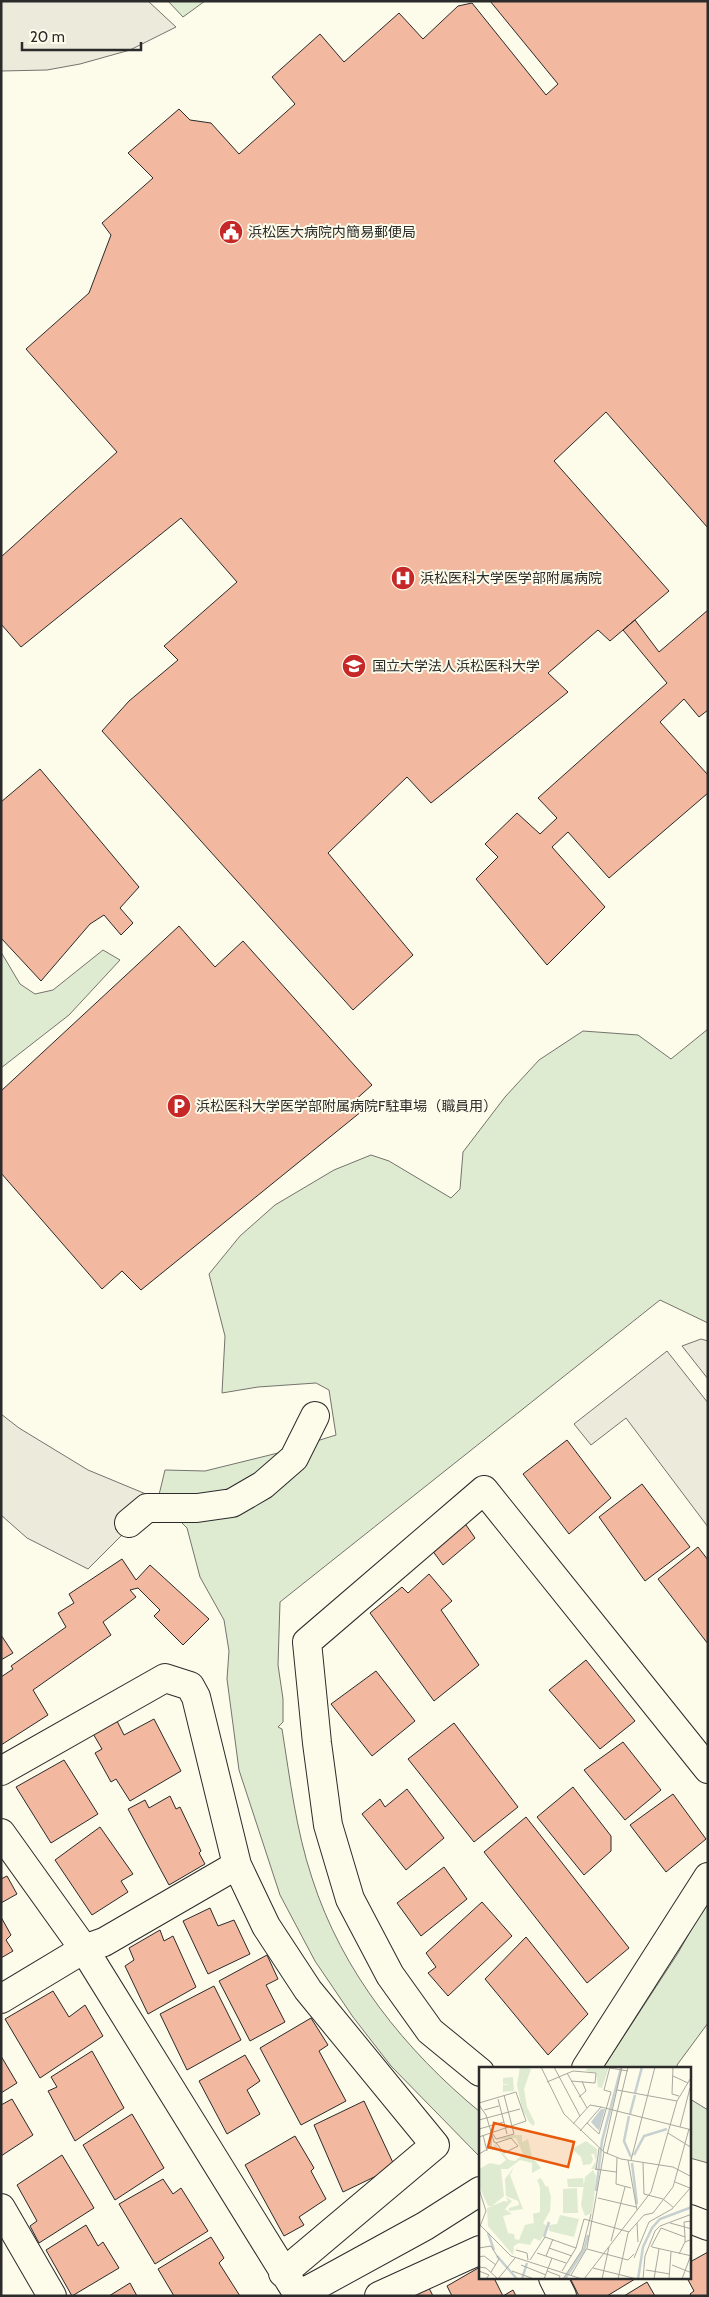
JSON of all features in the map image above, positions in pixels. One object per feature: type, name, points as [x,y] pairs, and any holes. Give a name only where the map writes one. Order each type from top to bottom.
[{"type":"street","points":[[129,1523],[147,1508],[196,1508],[232,1503],[262,1485],[294,1458],[315,1416]]},
{"type":"street","points":[[479,2071],[430,2031],[390,1975],[350,1899],[328,1825],[317,1743],[307,1642],[484,1490],[708,1769]]},
{"type":"street","points":[[1,1771],[165,1678],[190,1686],[196,1697],[237,1865],[266,1926],[292,1967],[344,2035],[435,2145],[283,2273]]},
{"type":"street","points":[[1,1833],[84,1949],[298,2295],[425,2226],[479,2192]]},
{"type":"street","points":[[1,2000],[84,1949],[104,1942],[237,1865]]},
{"type":"street","points":[[587,2067],[708,1877]]},
{"type":"street","points":[[1,2208],[52,2296]]},
{"type":"street","points":[[692,2220],[708,2226]]},
{"type":"street","points":[[379,2296],[479,2250]]},
{"type":"street","points":[[553,2280],[562,2296]]},
{"type":"green space","points":[[168,1],[205,1],[183,17]]},
{"type":"green space","points":[[103,950],[120,960],[69,1015],[1,1068],[1,952],[20,984],[35,994],[53,990]]},
{"type":"green space","points":[[708,1029],[708,1323],[660,1300],[280,1602],[278,1665],[283,1699],[283,1722],[278,1727],[282,1729],[298,1823],[312,1878],[340,1946],[379,2007],[426,2062],[479,2111],[478,2155],[391,2066],[353,2017],[315,1961],[280,1895],[239,1770],[227,1679],[229,1651],[224,1620],[200,1577],[187,1528],[158,1499],[165,1470],[205,1471],[278,1453],[336,1435],[329,1390],[316,1383],[258,1387],[222,1393],[225,1336],[209,1274],[240,1236],[275,1205],[334,1170],[371,1155],[389,1161],[451,1198],[460,1189],[463,1152],[505,1097],[539,1060],[583,1031],[638,1035],[671,1059]]},
{"type":"green space","points":[[708,1900],[708,2023],[677,2067],[604,2067],[678,1953]]},
{"type":"green space","points":[[692,2100],[708,2110],[708,2163],[692,2159]]},
{"type":"shaded area","points":[[1,1],[148,1],[176,27],[130,50],[80,64],[47,70],[1,71]]},
{"type":"shaded area","points":[[701,1339],[708,1341],[708,1379],[682,1346]]},
{"type":"shaded area","points":[[667,1351],[708,1403],[708,1527],[626,1418],[591,1445],[574,1424]]},
{"type":"shaded area","points":[[1,1414],[19,1428],[88,1470],[158,1499],[88,1569],[27,1538],[1,1515]]},
{"type":"building","points":[[490,1],[708,1],[708,528],[606,412],[554,461],[669,591],[610,641],[598,630],[548,673],[568,692],[431,803],[407,777],[328,853],[413,955],[353,1010],[102,731],[129,701],[178,660],[164,646],[237,582],[181,518],[21,647],[1,624],[1,557],[117,452],[26,349],[89,293],[111,235],[102,223],[153,178],[128,153],[179,109],[190,120],[211,123],[239,154],[295,104],[272,77],[320,34],[344,62],[399,13],[423,39],[458,6],[472,3],[546,95],[558,84]]},
{"type":"building","points":[[708,610],[708,710],[699,717],[684,699],[660,722],[708,775],[708,793],[609,878],[568,832],[552,847],[605,907],[547,965],[476,879],[498,857],[485,844],[517,813],[540,834],[557,818],[538,798],[667,683],[623,630],[635,620],[659,652]]},
{"type":"building","points":[[40,769],[139,887],[120,908],[133,923],[121,935],[104,915],[90,924],[41,981],[1,938],[1,802]]},
{"type":"building","name":"浜松医科大学医学部附属病院F駐車場（職員用）","points":[[179,926],[215,967],[243,941],[372,1085],[353,1102],[362,1111],[141,1290],[122,1271],[102,1289],[1,1173],[1,1091]]},
{"type":"building","points":[[567,1440],[611,1498],[569,1534],[523,1474]]},
{"type":"building","points":[[642,1484],[690,1547],[645,1581],[599,1517]]},
{"type":"building","points":[[464,1522],[475,1538],[443,1565],[432,1550]]},
{"type":"building","points":[[698,1547],[708,1560],[708,1644],[658,1579]]},
{"type":"building","points":[[122,1559],[136,1580],[150,1565],[209,1619],[183,1645],[154,1616],[160,1610],[138,1588],[130,1590],[136,1597],[103,1622],[111,1635],[33,1690],[48,1715],[1,1745],[1,1677],[13,1669],[11,1666],[66,1627],[58,1613],[74,1603],[69,1594]]},
{"type":"building","points":[[429,1574],[452,1601],[441,1610],[479,1665],[434,1701],[370,1613],[402,1587],[408,1593]]},
{"type":"building","points":[[1,1635],[13,1653],[1,1660]]},
{"type":"building","points":[[586,1660],[635,1721],[600,1749],[549,1690]]},
{"type":"building","points":[[376,1671],[415,1721],[372,1756],[331,1704]]},
{"type":"building","points":[[116,1719],[124,1735],[154,1719],[181,1771],[130,1801],[116,1779],[111,1782],[95,1753],[102,1749],[92,1732]]},
{"type":"building","points":[[454,1723],[518,1807],[474,1842],[408,1759]]},
{"type":"building","points":[[623,1742],[661,1790],[625,1820],[584,1770]]},
{"type":"building","points":[[64,1760],[98,1814],[51,1843],[16,1787]]},
{"type":"building","points":[[573,1787],[611,1836],[611,1851],[584,1875],[537,1817]]},
{"type":"building","points":[[407,1789],[444,1838],[406,1870],[362,1814],[380,1799],[385,1807]]},
{"type":"building","points":[[673,1794],[706,1839],[666,1872],[630,1825]]},
{"type":"building","points":[[170,1796],[176,1809],[180,1807],[201,1851],[199,1853],[205,1864],[169,1885],[128,1809],[145,1800],[149,1808]]},
{"type":"building","points":[[526,1817],[629,1948],[587,1983],[484,1852]]},
{"type":"building","points":[[100,1827],[133,1874],[121,1881],[128,1892],[92,1915],[55,1860]]},
{"type":"building","points":[[444,1867],[467,1899],[421,1936],[397,1903]]},
{"type":"building","points":[[7,1876],[17,1894],[1,1903],[1,1879]]},
{"type":"building","points":[[482,1902],[512,1936],[448,1996],[428,1973],[436,1967],[426,1953]]},
{"type":"building","points":[[210,1908],[218,1926],[234,1920],[250,1954],[208,1974],[183,1921]]},
{"type":"building","points":[[1,1917],[11,1935],[6,1940],[13,1951],[1,1958]]},
{"type":"building","points":[[160,1930],[164,1941],[173,1936],[196,1987],[148,2014],[125,1966],[134,1960],[129,1948]]},
{"type":"building","points":[[526,1937],[588,2014],[548,2055],[485,1979]]},
{"type":"building","points":[[267,1955],[278,1979],[266,1985],[285,2022],[250,2041],[219,1981]]},
{"type":"building","points":[[214,1986],[241,2040],[187,2070],[160,2014]]},
{"type":"building","points":[[53,1991],[69,2017],[85,2005],[103,2036],[40,2078],[5,2019]]},
{"type":"building","points":[[311,2018],[328,2045],[319,2051],[346,2101],[301,2125],[260,2048]]},
{"type":"building","points":[[92,2051],[124,2108],[75,2141],[48,2091],[57,2087],[51,2077]]},
{"type":"building","points":[[245,2055],[260,2081],[247,2090],[260,2114],[227,2134],[199,2081]]},
{"type":"building","points":[[1,2056],[17,2083],[1,2093]]},
{"type":"building","points":[[12,2099],[33,2135],[1,2156],[1,2105]]},
{"type":"building","points":[[364,2101],[395,2167],[343,2192],[314,2125]]},
{"type":"building","points":[[132,2114],[164,2168],[115,2200],[83,2145]]},
{"type":"building","points":[[295,2136],[314,2168],[311,2171],[326,2199],[299,2217],[304,2225],[284,2236],[245,2165]]},
{"type":"building","points":[[62,2155],[94,2208],[39,2243],[30,2226],[37,2221],[17,2185]]},
{"type":"building","points":[[163,2179],[173,2194],[181,2188],[208,2231],[155,2264],[119,2204]]},
{"type":"building","points":[[86,2225],[98,2246],[103,2242],[119,2268],[72,2296],[46,2250]]},
{"type":"building","points":[[211,2237],[224,2258],[219,2263],[240,2296],[174,2296],[158,2269]]},
{"type":"building","points":[[708,2252],[708,2296],[691,2296],[690,2294],[694,2291],[688,2280],[692,2280],[692,2261]]},
{"type":"building","points":[[479,2268],[479,2280],[495,2280],[503,2296],[452,2296],[447,2286]]},
{"type":"building","points":[[571,2280],[633,2280],[607,2296],[579,2296]]},
{"type":"building","points":[[647,2282],[655,2296],[624,2296]]},
{"type":"building","points":[[130,2283],[137,2296],[109,2296]]},
{"type":"building","points":[[427,2284],[433,2296],[414,2296],[412,2293]]},
{"type":"building","points":[[513,2290],[516,2296],[503,2296]]},
{"type":"place","name":"浜松医大病院内簡易郵便局","points":[[231,232]]},
{"type":"place","name":"浜松医科大学医学部附属病院","points":[[403,578]]},
{"type":"place","name":"国立大学法人浜松医科大学","points":[[354,666]]},
{"type":"place","name":"浜松医科大学医学部附属病院F駐車場（職員用）","points":[[179,1106]]}]
